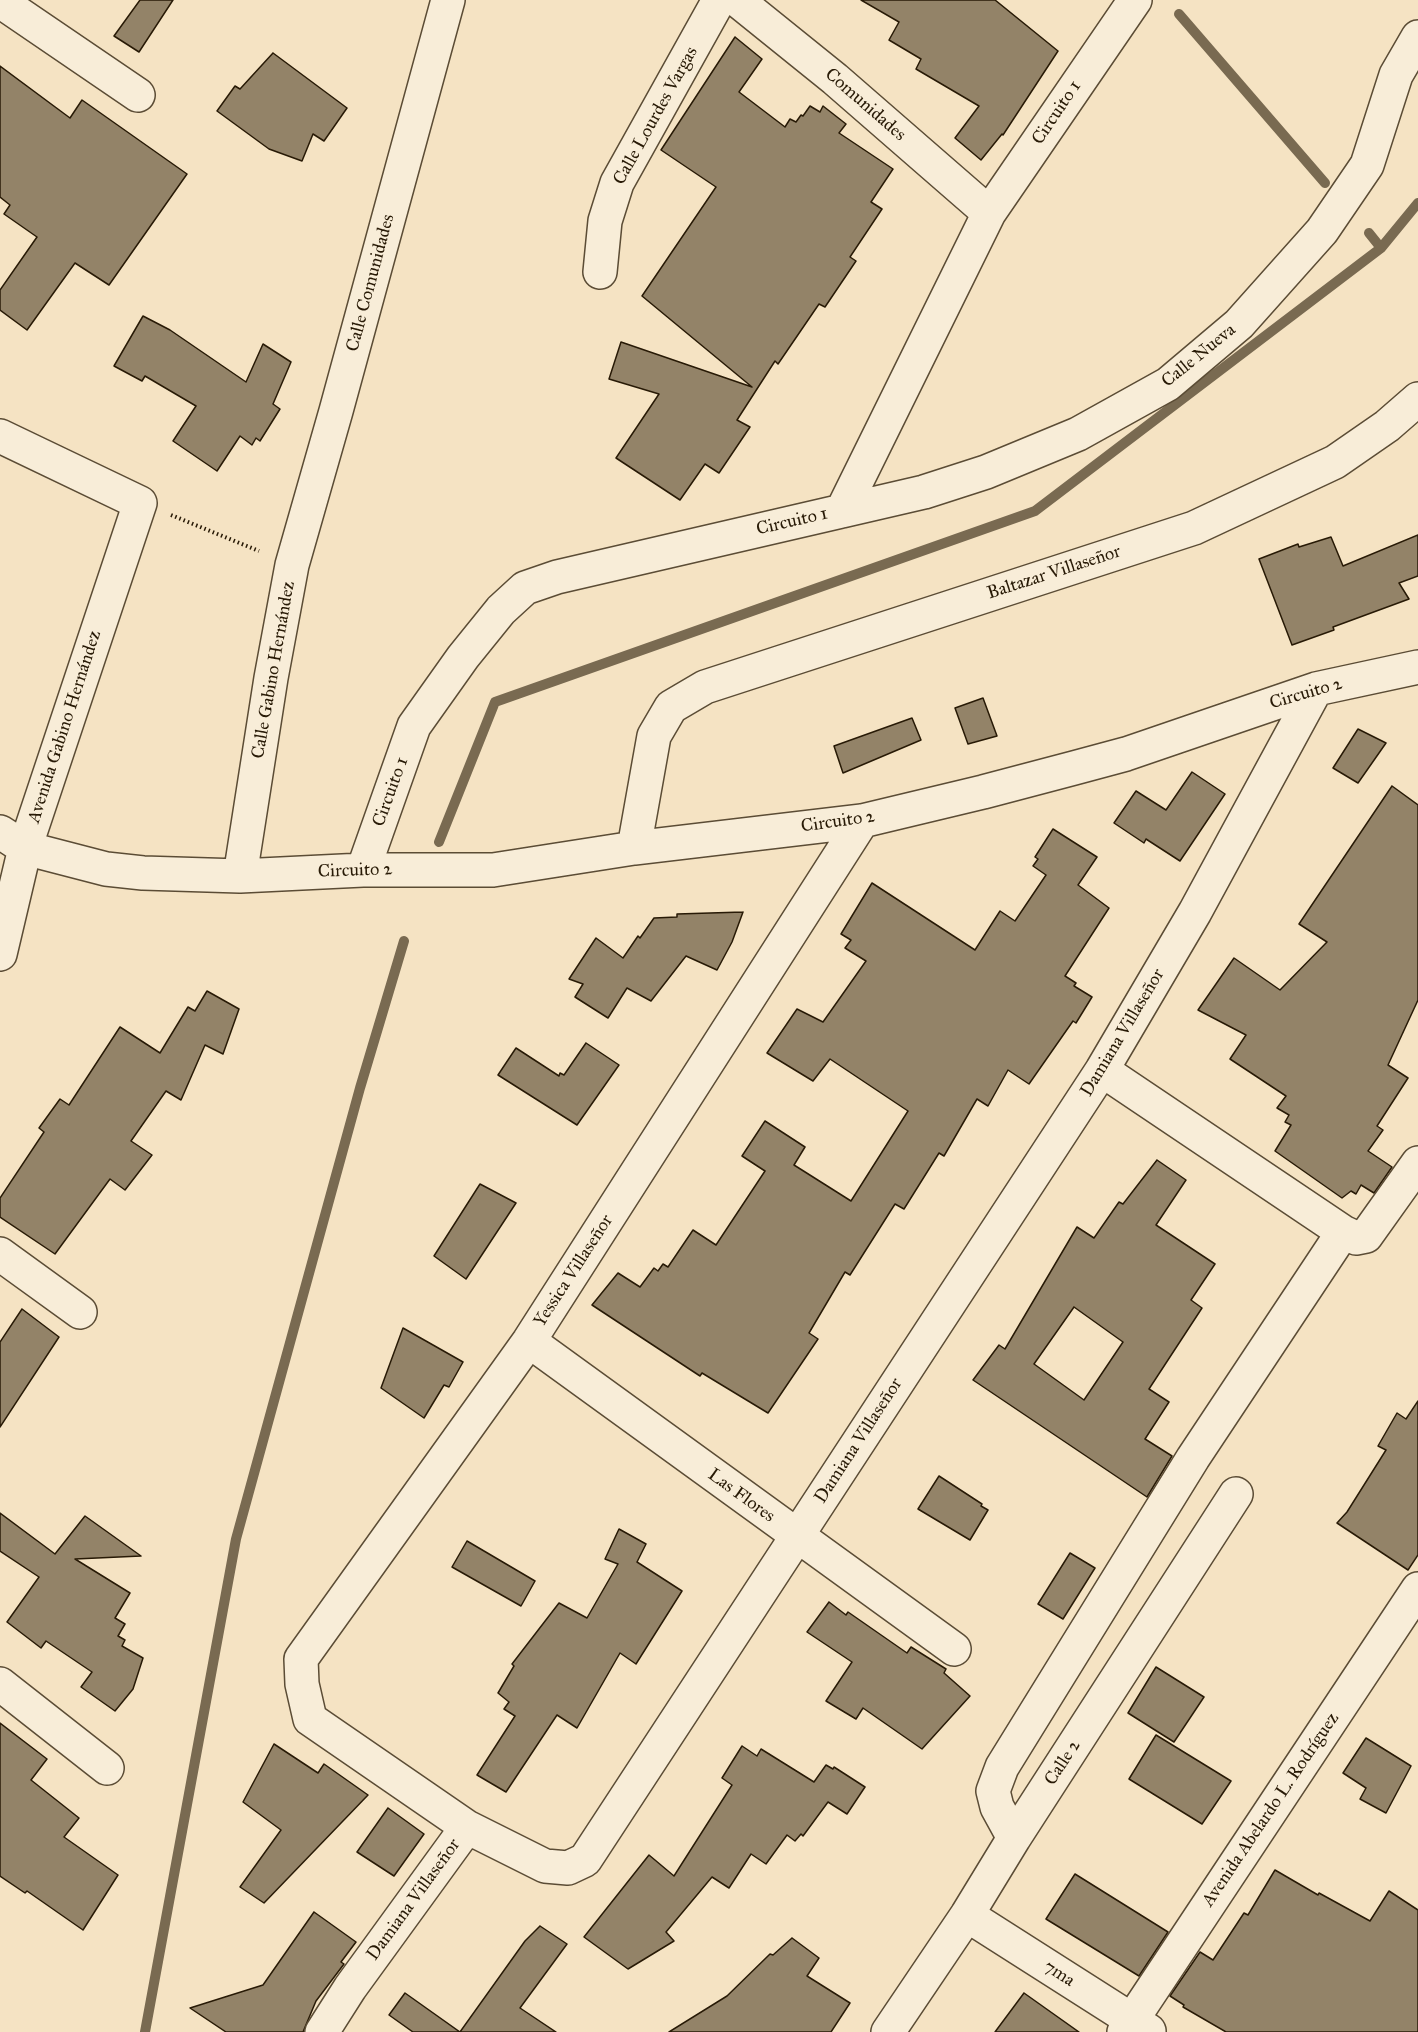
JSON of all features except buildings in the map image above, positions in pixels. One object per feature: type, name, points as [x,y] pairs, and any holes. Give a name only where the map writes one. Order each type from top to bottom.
[{"type":"street","name":"Calle Comunidades","points":[[292,565],[448,0]]},
{"type":"street","name":"Calle Lourdes Vargas","points":[[600,272],[605,221],[617,183],[719,0]]},
{"type":"street","name":"Comunidades","points":[[737,0],[835,79],[989,213]]},
{"type":"street","name":"Circuito 1","points":[[363,870],[414,726],[463,657],[501,610],[525,588],[557,577],[842,511],[989,213],[1135,0]]},
{"type":"street","points":[[0,1],[138,95]]},
{"type":"street","name":"Calle Nueva","points":[[842,511],[924,492],[986,472],[1078,434],[1168,384],[1239,324],[1322,231],[1367,165],[1396,75],[1418,37]]},
{"type":"street","name":"Baltazar Villaseñor","points":[[634,848],[654,736],[671,707],[705,687],[1194,528],[1335,462],[1387,426],[1418,399]]},
{"type":"street","points":[[0,436],[140,503]]},
{"type":"street","name":"Avenida Gabino Hernández","points":[[0,954],[12,840],[140,503]]},
{"type":"street","name":"Calle Gabino Hernández","points":[[240,876],[271,678],[292,565]]},
{"type":"street","name":"Circuito 2","points":[[12,840],[106,869],[186,876],[240,876],[363,870],[493,870],[634,848],[862,821],[1126,754],[1316,689],[1418,667]]},
{"type":"street","name":"Damiana Villaseñor","points":[[322,2032],[350,1988],[467,1827],[545,1866],[568,1868],[585,1860],[1102,1070],[1195,912],[1316,689]]},
{"type":"street","name":"Yessica Villaseñor","points":[[467,1827],[310,1719],[302,1684],[301,1659],[529,1341],[862,821]]},
{"type":"street","points":[[1102,1070],[1349,1235],[1366,1236],[1418,1163]]},
{"type":"street","points":[[1014,1838],[997,1807],[993,1791],[1002,1767],[1193,1458],[1349,1235]]},
{"type":"street","points":[[0,1254],[80,1312]]},
{"type":"street","name":"Las Flores","points":[[529,1341],[954,1650]]},
{"type":"street","name":"Calle 2","points":[[888,2032],[967,1915],[1014,1838],[1236,1494]]},
{"type":"street","name":"Avenida Abelardo L. Rodríguez","points":[[1135,2028],[1418,1589]]},
{"type":"street","points":[[0,1684],[107,1768]]},
{"type":"street","name":"7ma","points":[[967,1915],[1135,2028]]},
{"type":"path","name":"Calle Gabino Hernández","points":[[140,503],[189,521],[292,565]]},
{"type":"waterway","points":[[1179,14],[1325,183]]},
{"type":"waterway","points":[[439,842],[495,702],[1035,511],[1381,248],[1418,203]]},
{"type":"waterway","points":[[1369,233],[1381,248]]},
{"type":"waterway","points":[[145,2032],[236,1539],[360,1088],[404,941]]}]
